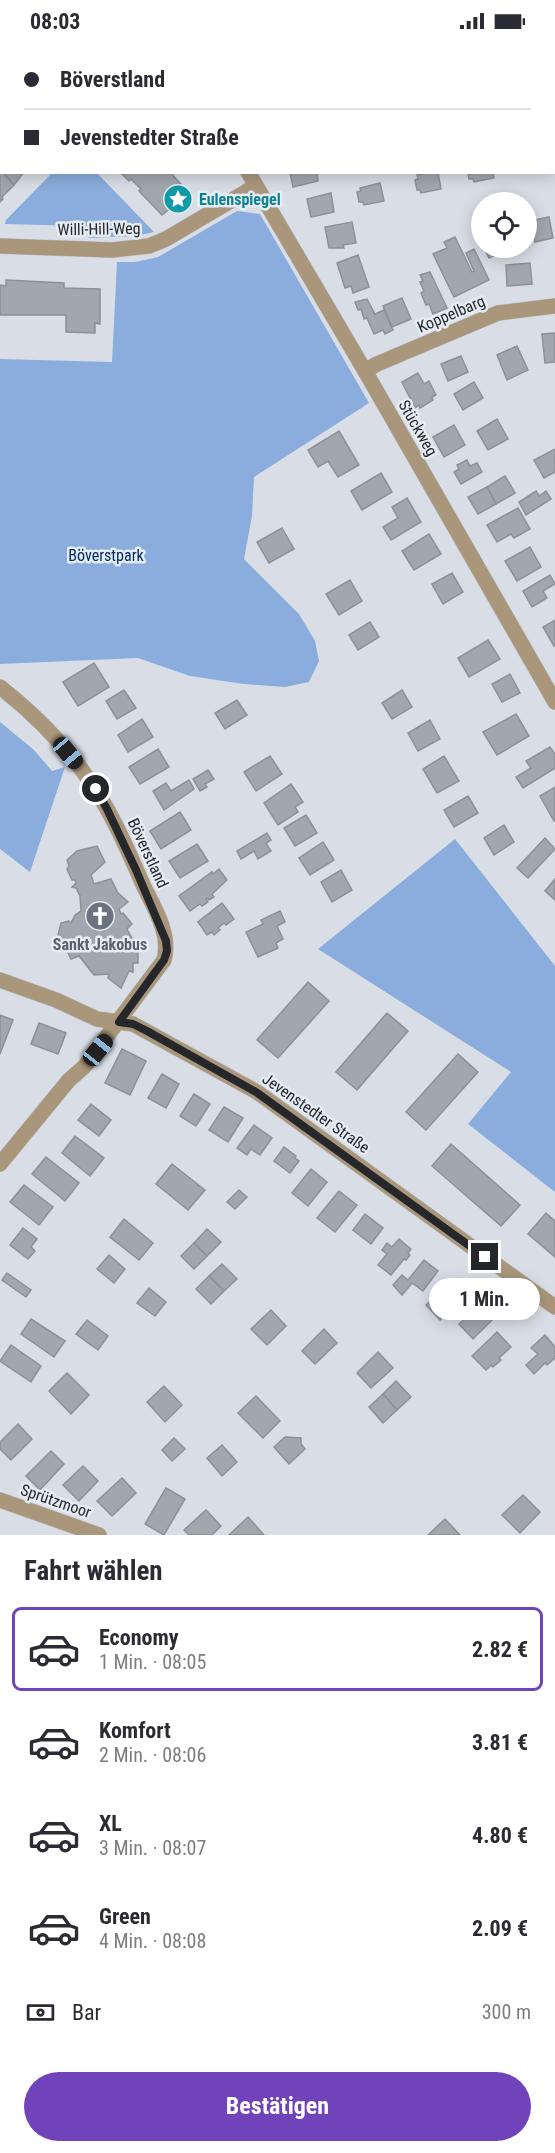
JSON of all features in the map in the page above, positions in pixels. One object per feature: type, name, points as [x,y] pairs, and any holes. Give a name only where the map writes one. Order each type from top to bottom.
[{"type":"street","name":"Stückweg","points":[[249,174],[555,702]]},
{"type":"street","name":"Willi-Hill-Weg","points":[[0,246],[112,250],[149,246],[256,186]]},
{"type":"street","name":"Koppelbarg","points":[[365,371],[376,364],[498,313],[555,306]]},
{"type":"street","name":"Böverstland","points":[[0,687],[58,741],[96,789],[164,932],[167,951],[164,960],[84,1067],[69,1080],[0,1164]]},
{"type":"street","name":"Jevenstedter Straße","points":[[0,980],[56,1000],[97,1019],[133,1024],[256,1092],[555,1307]]},
{"type":"street","name":"Sprützmoor","points":[[0,1500],[98,1535]]},
{"type":"green space","points":[[51,174],[98,174],[154,232],[136,236],[89,238],[83,226],[5,224],[6,220]]},
{"type":"green space","name":"Böverstpark","points":[[237,211],[260,214],[369,403],[254,477],[252,516],[244,559],[299,614],[315,641],[319,661],[309,682],[285,687],[244,684],[190,676],[138,658],[0,664],[0,359],[112,362],[117,262],[135,262],[158,257]]},
{"type":"green space","points":[[0,722],[34,750],[52,771],[65,767],[30,872],[0,849]]},
{"type":"green space","points":[[455,839],[555,966],[555,1192],[468,1124],[511,1072],[318,949]]},
{"type":"building","points":[[0,174],[4,174],[14,185],[0,202]]},
{"type":"building","points":[[5,174],[22,174],[14,185]]},
{"type":"building","points":[[122,174],[172,174],[185,192],[177,203],[162,215],[139,191],[141,189],[131,179],[129,181]]},
{"type":"building","points":[[290,174],[317,174],[318,181],[293,187]]},
{"type":"building","points":[[438,174],[441,189],[421,193],[417,190],[415,180],[418,179],[417,175]]},
{"type":"building","points":[[468,174],[493,174],[494,178],[474,182],[473,179],[469,179]]},
{"type":"building","points":[[380,183],[384,201],[364,205],[363,202],[359,202],[357,192],[361,191],[360,188]]},
{"type":"building","points":[[331,193],[334,212],[311,217],[307,199]]},
{"type":"building","points":[[549,217],[553,238],[537,242],[537,220]]},
{"type":"building","points":[[352,222],[356,243],[343,245],[344,248],[329,248],[325,227]]},
{"type":"building","points":[[455,237],[472,272],[474,271],[466,253],[471,250],[471,258],[478,258],[489,280],[454,297],[433,254],[447,248],[444,242]]},
{"type":"building","points":[[358,255],[369,287],[353,293],[351,286],[345,288],[337,263]]},
{"type":"building","points":[[530,263],[532,284],[507,286],[506,265]]},
{"type":"building","points":[[430,272],[447,308],[433,314],[421,293],[424,291],[420,282],[423,281],[420,275]]},
{"type":"building","points":[[6,280],[64,283],[64,288],[100,289],[100,324],[95,323],[95,333],[66,332],[66,315],[0,315],[0,285],[6,286]]},
{"type":"building","points":[[402,298],[411,319],[392,327],[383,306]]},
{"type":"building","points":[[367,299],[375,314],[384,310],[393,330],[385,334],[383,330],[374,334],[367,318],[364,319],[361,309],[358,310],[355,302]]},
{"type":"building","points":[[555,333],[555,362],[545,363],[542,334]]},
{"type":"building","points":[[517,346],[528,370],[507,380],[497,355]]},
{"type":"building","points":[[461,356],[468,372],[448,381],[441,364]]},
{"type":"building","points":[[418,373],[424,384],[429,381],[436,395],[432,397],[433,400],[420,408],[419,405],[415,408],[402,382]]},
{"type":"building","points":[[474,382],[483,398],[463,410],[454,394]]},
{"type":"building","points":[[497,419],[508,439],[488,450],[477,431]]},
{"type":"building","points":[[454,425],[465,445],[444,457],[433,437]]},
{"type":"building","points":[[339,431],[359,465],[338,477],[328,461],[318,467],[308,450]]},
{"type":"building","points":[[555,449],[555,472],[544,478],[534,460]]},
{"type":"building","points":[[467,460],[470,466],[477,463],[482,472],[461,484],[454,472],[459,469],[457,465]]},
{"type":"building","points":[[381,473],[392,492],[362,510],[351,491]]},
{"type":"building","points":[[505,476],[515,493],[496,504],[487,487]]},
{"type":"building","points":[[487,487],[496,504],[478,514],[468,497]]},
{"type":"building","points":[[536,491],[539,496],[546,491],[551,499],[526,515],[519,502]]},
{"type":"building","points":[[407,498],[421,522],[391,540],[383,527],[398,518],[392,507]]},
{"type":"building","points":[[518,508],[530,529],[514,538],[511,534],[497,542],[487,525]]},
{"type":"building","points":[[282,528],[294,549],[269,563],[257,542]]},
{"type":"building","points":[[429,534],[441,554],[414,570],[402,551]]},
{"type":"building","points":[[530,547],[541,567],[517,581],[505,561]]},
{"type":"building","points":[[452,573],[463,592],[443,604],[432,584]]},
{"type":"building","points":[[550,575],[555,584],[543,591],[547,598],[532,607],[523,591]]},
{"type":"building","points":[[350,580],[362,601],[339,615],[326,594]]},
{"type":"building","points":[[555,620],[555,645],[554,646],[543,627]]},
{"type":"building","points":[[370,622],[379,637],[358,650],[349,635]]},
{"type":"building","points":[[488,640],[500,659],[469,677],[458,658]]},
{"type":"building","points":[[94,663],[109,687],[78,706],[63,682]]},
{"type":"building","points":[[510,674],[520,693],[502,702],[492,684]]},
{"type":"building","points":[[124,690],[136,708],[117,719],[106,701]]},
{"type":"building","points":[[402,690],[412,707],[392,719],[382,703]]},
{"type":"building","points":[[237,700],[247,715],[225,729],[215,713]]},
{"type":"building","points":[[516,714],[529,736],[497,755],[483,732]]},
{"type":"building","points":[[142,719],[153,737],[128,752],[118,735]]},
{"type":"building","points":[[430,720],[440,739],[418,751],[408,733]]},
{"type":"building","points":[[550,747],[555,754],[555,768],[523,788],[516,777],[531,768],[526,761]]},
{"type":"building","points":[[158,749],[169,767],[140,784],[129,767]]},
{"type":"building","points":[[270,756],[282,774],[256,791],[244,772]]},
{"type":"building","points":[[444,756],[459,781],[437,793],[423,769]]},
{"type":"building","points":[[208,770],[214,779],[205,784],[207,787],[200,791],[193,779]]},
{"type":"building","points":[[189,780],[194,789],[164,810],[153,791],[166,783],[171,791]]},
{"type":"building","points":[[291,784],[303,802],[295,807],[298,812],[278,825],[264,803]]},
{"type":"building","points":[[555,787],[555,820],[554,821],[540,796]]},
{"type":"building","points":[[468,796],[478,813],[454,827],[444,810]]},
{"type":"building","points":[[180,812],[191,830],[161,849],[150,831]]},
{"type":"building","points":[[306,815],[317,833],[295,846],[284,828]]},
{"type":"building","points":[[504,825],[514,842],[494,855],[484,838]]},
{"type":"building","points":[[267,833],[271,840],[266,843],[271,851],[258,859],[254,851],[241,859],[237,851]]},
{"type":"building","points":[[545,838],[555,849],[528,878],[517,868]]},
{"type":"building","points":[[323,842],[334,860],[310,875],[299,858]]},
{"type":"building","points":[[197,844],[208,861],[180,878],[169,861]]},
{"type":"building","name":"Sankt Jakobus","points":[[97,846],[105,862],[91,875],[94,884],[111,879],[118,893],[128,902],[119,909],[132,924],[127,929],[133,940],[132,945],[138,947],[138,963],[133,963],[133,972],[129,971],[121,988],[108,978],[109,974],[94,975],[79,956],[71,959],[68,953],[71,944],[67,940],[57,939],[61,923],[69,921],[71,923],[75,915],[81,911],[80,896],[76,888],[72,887],[76,883],[67,869],[69,866],[67,860],[77,851]]},
{"type":"building","points":[[219,869],[227,880],[212,894],[214,897],[206,899],[208,902],[190,911],[179,896]]},
{"type":"building","points":[[341,870],[352,890],[332,902],[321,882]]},
{"type":"building","points":[[555,879],[555,900],[545,891]]},
{"type":"building","points":[[222,903],[234,919],[226,925],[224,923],[214,935],[212,932],[207,935],[198,922]]},
{"type":"building","points":[[280,911],[285,922],[277,926],[283,939],[276,943],[278,948],[258,957],[246,932],[263,924],[261,920]]},
{"type":"building","points":[[308,982],[329,1001],[278,1058],[257,1040]]},
{"type":"building","points":[[387,1013],[408,1031],[357,1090],[336,1072]]},
{"type":"building","points":[[0,1015],[13,1020],[0,1054]]},
{"type":"building","points":[[39,1023],[66,1033],[58,1054],[31,1044]]},
{"type":"building","points":[[122,1049],[146,1061],[130,1095],[105,1083]]},
{"type":"building","points":[[458,1054],[478,1072],[426,1130],[406,1112]]},
{"type":"building","points":[[162,1074],[179,1084],[166,1108],[148,1098]]},
{"type":"building","points":[[194,1094],[210,1104],[196,1126],[180,1116]]},
{"type":"building","points":[[91,1104],[111,1120],[99,1136],[78,1120]]},
{"type":"building","points":[[224,1107],[243,1118],[228,1142],[209,1130]]},
{"type":"building","points":[[254,1125],[272,1138],[260,1155],[251,1149],[247,1155],[237,1148]]},
{"type":"building","points":[[75,1136],[104,1158],[90,1176],[62,1153]]},
{"type":"building","points":[[451,1144],[520,1205],[501,1226],[432,1166]]},
{"type":"building","points":[[284,1147],[299,1161],[290,1173],[274,1161]]},
{"type":"building","points":[[46,1157],[79,1183],[65,1201],[32,1174]]},
{"type":"building","points":[[172,1164],[205,1190],[188,1210],[156,1184]]},
{"type":"building","points":[[311,1169],[327,1182],[308,1206],[292,1193]]},
{"type":"building","points":[[24,1185],[53,1207],[39,1225],[10,1202]]},
{"type":"building","points":[[239,1190],[247,1197],[235,1209],[227,1202]]},
{"type":"building","points":[[339,1191],[357,1205],[335,1232],[317,1218]]},
{"type":"building","points":[[546,1213],[555,1221],[555,1257],[528,1234]]},
{"type":"building","points":[[365,1214],[383,1228],[371,1244],[353,1230]]},
{"type":"building","points":[[124,1219],[153,1243],[139,1260],[110,1237]]},
{"type":"building","points":[[23,1228],[37,1239],[31,1247],[35,1251],[28,1259],[10,1245]]},
{"type":"building","points":[[207,1229],[221,1242],[207,1256],[194,1243]]},
{"type":"building","points":[[399,1239],[411,1249],[408,1253],[410,1255],[391,1275],[378,1265],[387,1254],[382,1250],[387,1243],[392,1247]]},
{"type":"building","points":[[194,1243],[207,1256],[194,1269],[181,1256]]},
{"type":"building","points":[[109,1255],[125,1269],[114,1283],[97,1269]]},
{"type":"building","points":[[424,1260],[438,1271],[423,1291],[412,1283],[402,1295],[393,1285],[402,1275],[408,1280]]},
{"type":"building","points":[[222,1264],[237,1279],[224,1291],[209,1276]]},
{"type":"building","points":[[7,1273],[31,1290],[26,1297],[2,1280]]},
{"type":"building","points":[[209,1276],[224,1291],[211,1304],[196,1289]]},
{"type":"building","points":[[452,1281],[466,1296],[440,1320],[426,1305]]},
{"type":"building","points":[[149,1288],[166,1302],[155,1316],[137,1303]]},
{"type":"building","points":[[479,1306],[492,1320],[473,1339],[459,1324]]},
{"type":"building","points":[[271,1310],[286,1326],[267,1345],[251,1329]]},
{"type":"building","points":[[31,1319],[65,1341],[54,1357],[21,1334]]},
{"type":"building","points":[[87,1320],[108,1336],[98,1350],[76,1334]]},
{"type":"building","points":[[324,1329],[337,1343],[315,1364],[302,1351]]},
{"type":"building","points":[[497,1332],[511,1347],[499,1358],[501,1360],[486,1370],[472,1356]]},
{"type":"building","points":[[545,1335],[555,1347],[555,1358],[547,1365],[545,1363],[534,1374],[526,1365],[538,1354],[531,1348]]},
{"type":"building","points":[[11,1345],[41,1366],[31,1382],[0,1361]]},
{"type":"building","points":[[378,1352],[393,1368],[371,1388],[357,1373]]},
{"type":"building","points":[[67,1373],[89,1395],[71,1414],[49,1391]]},
{"type":"building","points":[[396,1381],[411,1397],[397,1410],[383,1394]]},
{"type":"building","points":[[164,1386],[182,1405],[165,1422],[147,1402]]},
{"type":"building","points":[[383,1394],[397,1410],[383,1423],[369,1407]]},
{"type":"building","points":[[256,1396],[280,1421],[263,1438],[238,1413]]},
{"type":"building","points":[[18,1424],[32,1439],[11,1460],[0,1449],[0,1442]]},
{"type":"building","points":[[285,1437],[301,1438],[301,1444],[305,1449],[289,1464],[274,1447]]},
{"type":"building","points":[[174,1438],[185,1449],[172,1461],[162,1450]]},
{"type":"building","points":[[222,1445],[237,1462],[222,1476],[207,1458]]},
{"type":"building","points":[[51,1451],[64,1464],[40,1490],[26,1476]]},
{"type":"building","points":[[83,1466],[98,1481],[79,1501],[63,1485]]},
{"type":"building","points":[[122,1478],[136,1493],[112,1516],[97,1501]]},
{"type":"building","points":[[166,1488],[185,1499],[164,1535],[145,1524]]},
{"type":"building","points":[[523,1495],[540,1512],[520,1533],[502,1515]]},
{"type":"building","points":[[206,1510],[221,1526],[212,1535],[189,1535],[184,1530]]},
{"type":"building","points":[[248,1517],[264,1535],[229,1535]]},
{"type":"building","points":[[445,1519],[460,1535],[428,1535]]},
{"type":"place","name":"Eulenspiegel","points":[[178,199]]},
{"type":"place","name":"Sankt Jakobus","points":[[100,916]]},
{"type":"route","points":[[96,789],[159,919],[167,951],[164,960],[119,1022],[133,1024],[147,1031],[256,1092],[485,1257]]}]
